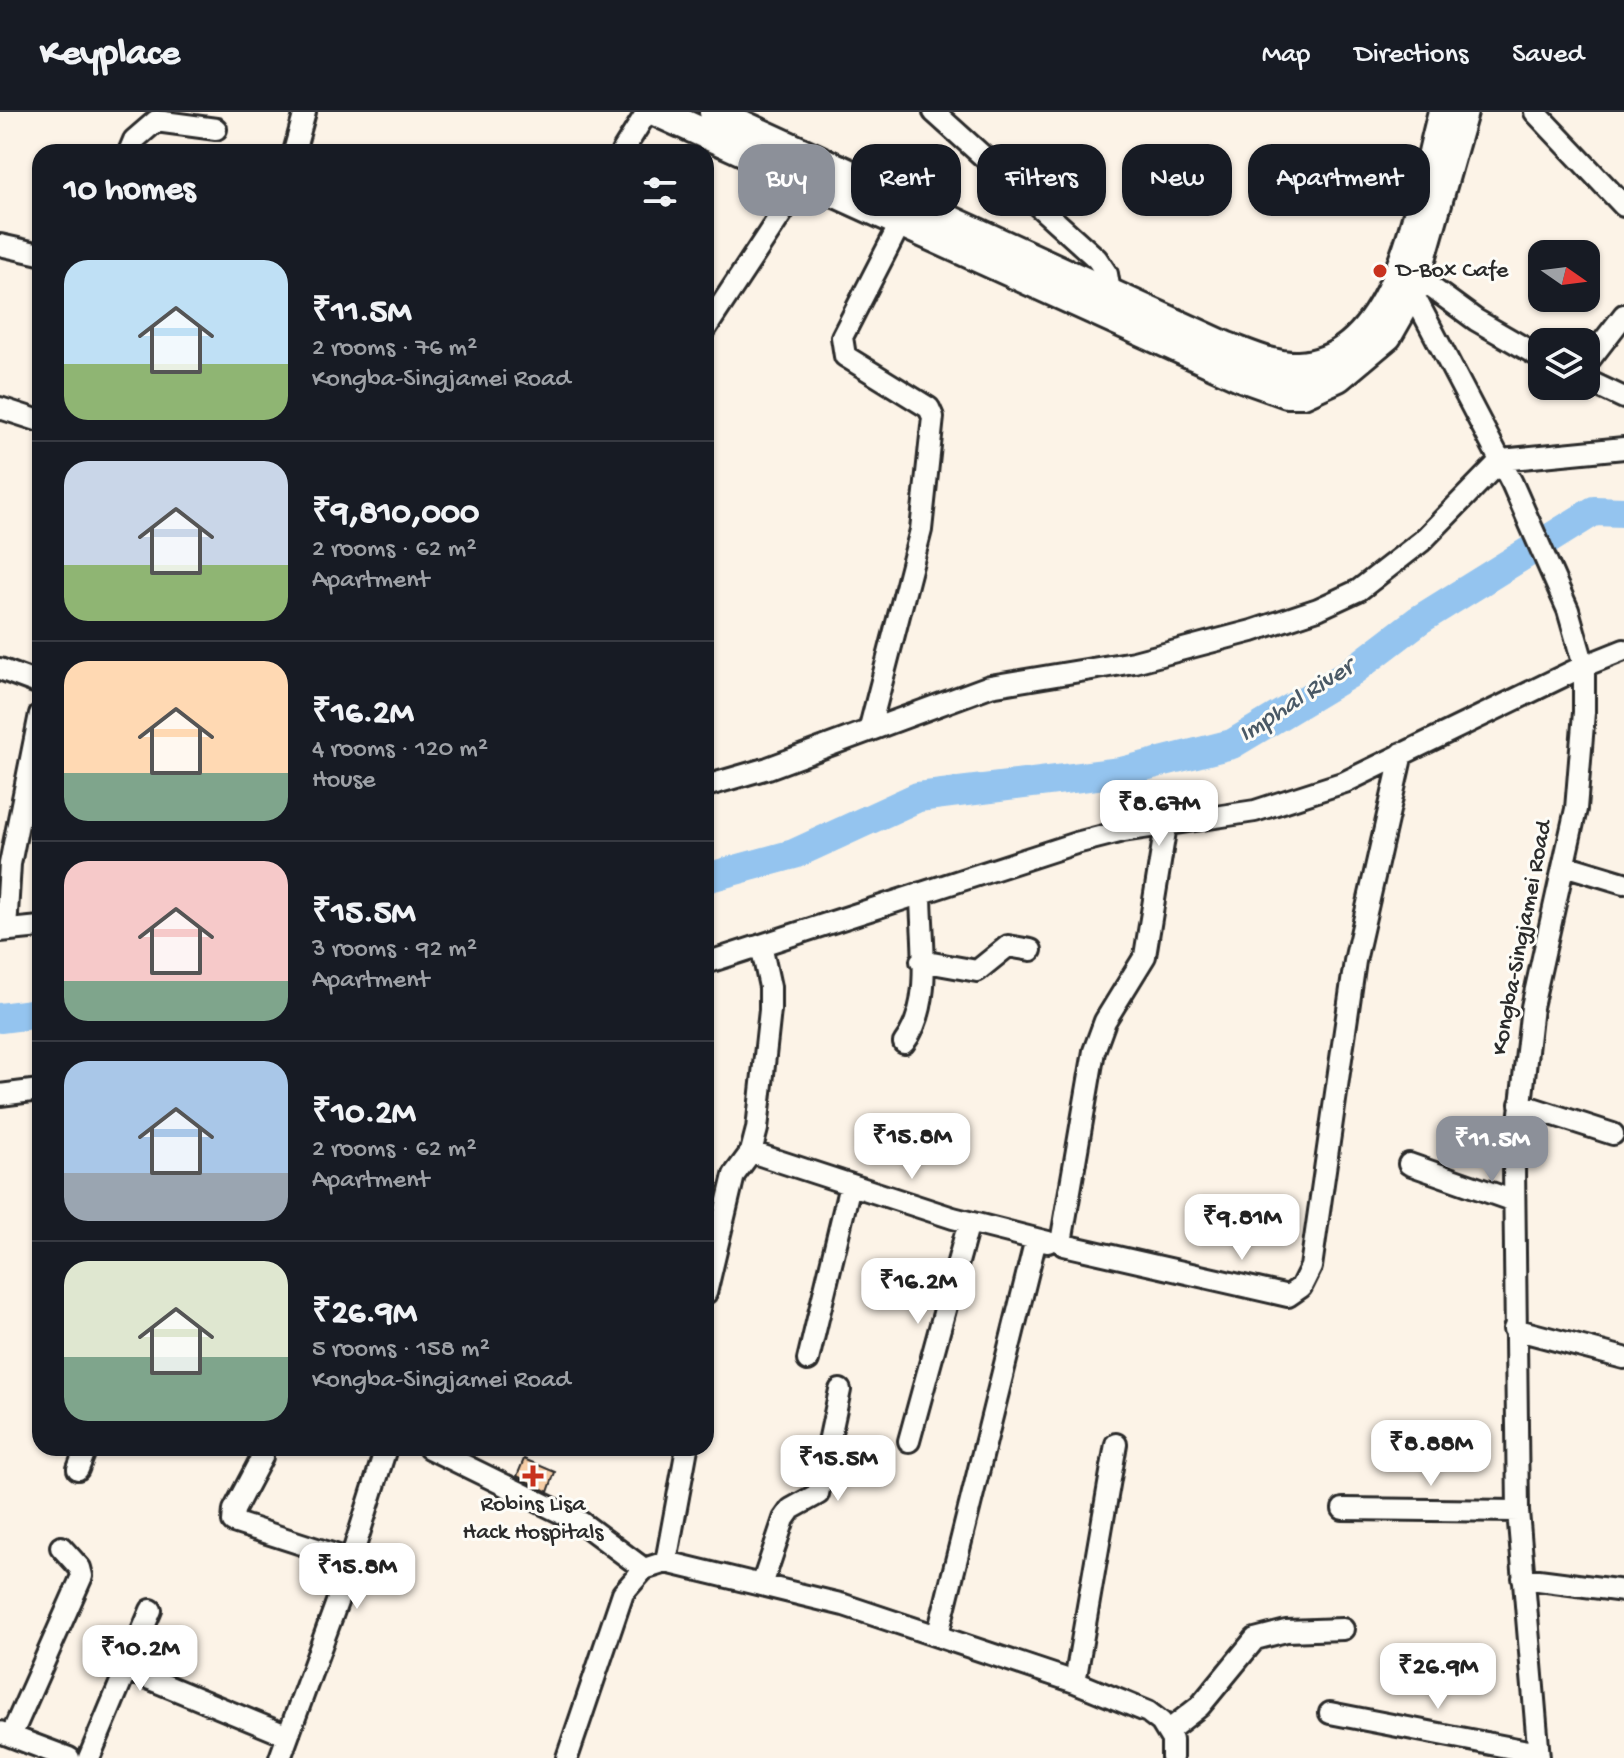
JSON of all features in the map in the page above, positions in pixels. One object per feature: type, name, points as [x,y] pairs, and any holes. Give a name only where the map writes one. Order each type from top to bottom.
[{"type":"highway","points":[[657,112],[738,150]]},
{"type":"highway","points":[[714,112],[1112,305],[1269,388],[1303,393],[1338,377],[1387,336],[1410,278],[1463,112]]},
{"type":"highway","points":[[1410,278],[1443,112]]},
{"type":"highway","points":[[835,195],[900,224],[1112,305]]},
{"type":"street","points":[[296,144],[305,112]]},
{"type":"street","points":[[627,144],[647,112]]},
{"type":"street","points":[[934,112],[1097,259],[1112,305]]},
{"type":"street","points":[[1535,112],[1624,206]]},
{"type":"street","points":[[132,144],[156,121],[216,129]]},
{"type":"street","points":[[714,316],[780,216]]},
{"type":"street","points":[[869,731],[921,530],[933,417],[929,408],[845,356],[842,337],[900,224]]},
{"type":"street","points":[[0,245],[32,252]]},
{"type":"street","points":[[1410,278],[1528,350]]},
{"type":"street","name":"Kongba-Singjamei Road","points":[[1410,278],[1512,483],[1568,610],[1584,666],[1576,809],[1532,1007],[1520,1104],[1514,1201],[1518,1511],[1538,1755]]},
{"type":"street","points":[[1600,346],[1624,315]]},
{"type":"street","points":[[1600,387],[1624,398]]},
{"type":"street","points":[[0,408],[32,418]]},
{"type":"street","points":[[714,783],[990,686],[1134,662],[1252,631],[1318,609],[1359,590],[1413,549],[1501,460],[1624,448]]},
{"type":"street","points":[[714,960],[1076,843],[1255,811],[1345,782],[1584,666],[1624,650]]},
{"type":"street","points":[[0,669],[32,681]]},
{"type":"street","points":[[751,1152],[969,1222],[1280,1295],[1295,1293],[1311,1267],[1328,1169],[1355,961],[1402,753]]},
{"type":"street","points":[[32,754],[10,864],[3,930],[32,928]]},
{"type":"street","points":[[1064,1245],[1061,1225],[1078,1151],[1094,1051],[1105,1021],[1145,956],[1166,825]]},
{"type":"street","points":[[1564,865],[1624,883]]},
{"type":"street","points":[[904,1043],[920,1015],[921,893]]},
{"type":"street","points":[[714,1259],[734,1175],[751,1152],[757,1129],[770,1010],[770,987],[761,945]]},
{"type":"street","points":[[921,961],[977,971],[1008,946],[1031,950]]},
{"type":"street","points":[[0,1095],[32,1091]]},
{"type":"street","points":[[1520,1104],[1613,1134]]},
{"type":"street","points":[[1409,1164],[1514,1201]]},
{"type":"street","points":[[808,1360],[850,1185]]},
{"type":"street","points":[[909,1441],[969,1222]]},
{"type":"street","points":[[938,1634],[1036,1239]]},
{"type":"street","points":[[1514,1329],[1624,1358]]},
{"type":"street","points":[[762,1585],[784,1519],[791,1509],[818,1494],[840,1390]]},
{"type":"street","points":[[1075,1682],[1116,1444]]},
{"type":"street","points":[[78,1469],[83,1456]]},
{"type":"street","points":[[262,1456],[234,1510],[233,1522],[351,1560]]},
{"type":"street","points":[[280,1758],[351,1560],[384,1456]]},
{"type":"street","points":[[445,1456],[582,1523],[644,1569]]},
{"type":"street","points":[[666,1562],[686,1456]]},
{"type":"street","points":[[1343,1509],[1518,1511]]},
{"type":"street","points":[[61,1547],[80,1568],[82,1576],[6,1734],[69,1758]]},
{"type":"street","points":[[567,1758],[618,1605],[632,1579],[644,1569],[666,1562],[844,1605],[1075,1682],[1148,1712],[1168,1731],[1172,1758]]},
{"type":"street","points":[[1523,1578],[1624,1591]]},
{"type":"street","points":[[89,1758],[151,1610]]},
{"type":"street","points":[[1168,1731],[1200,1706],[1255,1639],[1286,1631],[1343,1629]]},
{"type":"street","points":[[126,1669],[288,1736]]},
{"type":"street","points":[[1330,1713],[1538,1755]]},
{"type":"building","points":[[524,1459],[555,1472],[548,1492],[517,1476]]},
{"type":"waterway","name":"Imphal River","points":[[714,876],[794,854],[918,797],[1121,772],[1232,744],[1347,675],[1419,620],[1594,511],[1624,512]]},
{"type":"waterway","name":"Imphal River","points":[[0,1018],[32,1014]]},
{"type":"place","name":"D-Box Cafe","points":[[1380,271]]},
{"type":"place","name":"Robins Lisa Hack Hospitals","points":[[533,1476]]}]
